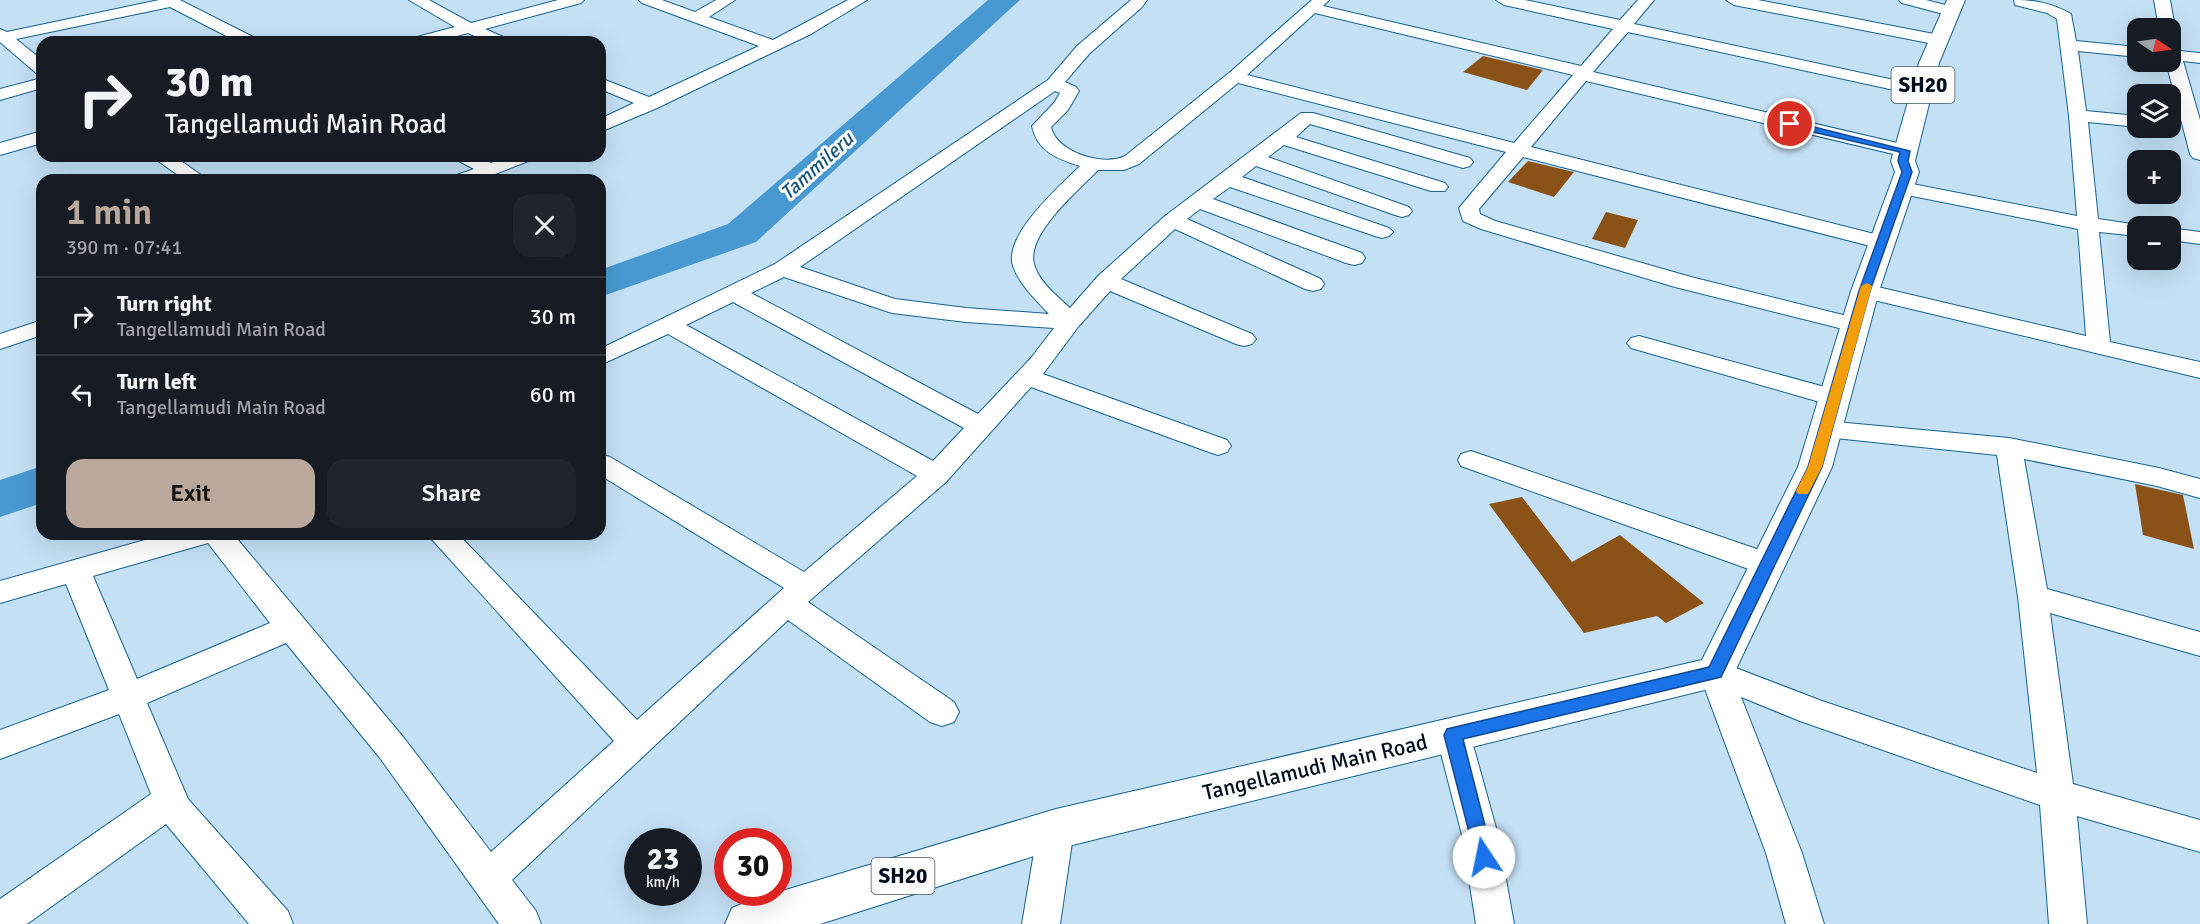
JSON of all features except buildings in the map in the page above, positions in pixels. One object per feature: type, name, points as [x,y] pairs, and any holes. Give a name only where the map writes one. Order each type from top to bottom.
[{"type":"main road","name":"SH20","points":[[1715,673],[1815,467],[1860,308],[1905,170],[1929,63],[1953,5]]},
{"type":"main road","name":"Tangellamudi Main Road","points":[[749,924],[1056,829],[1715,673]]},
{"type":"street","points":[[417,0],[488,36]]},
{"type":"street","points":[[438,36],[576,0]]},
{"type":"street","points":[[647,0],[774,46]]},
{"type":"street","points":[[696,18],[727,0]]},
{"type":"street","points":[[606,123],[774,46],[859,0]]},
{"type":"street","points":[[606,355],[783,269],[1054,84],[1083,50],[1139,0]]},
{"type":"street","points":[[1504,0],[1922,91]]},
{"type":"street","points":[[1646,0],[1468,208],[1470,218],[1683,282],[2099,347],[2200,370]]},
{"type":"street","points":[[1734,0],[1939,40]]},
{"type":"street","points":[[1907,0],[1953,5]]},
{"type":"street","points":[[2162,0],[2166,18]]},
{"type":"street","points":[[2,35],[177,1],[240,36]]},
{"type":"street","points":[[2019,1],[2061,13],[2065,17],[2078,116],[2086,224],[2099,347]]},
{"type":"street","points":[[1054,84],[1070,91],[1062,106],[1041,126],[1041,136],[1053,150],[1093,164],[1124,164],[1235,77],[1316,4],[1583,74],[2086,224],[2127,229]]},
{"type":"street","points":[[2,35],[36,64]]},
{"type":"street","points":[[2067,45],[2127,51]]},
{"type":"street","points":[[2181,53],[2200,58]]},
{"type":"street","points":[[2178,72],[2197,129],[2200,154]]},
{"type":"street","points":[[1235,77],[1463,162]]},
{"type":"street","points":[[0,95],[36,85]]},
{"type":"street","points":[[606,85],[651,104]]},
{"type":"street","points":[[1317,109],[1519,150],[1882,243]]},
{"type":"street","points":[[488,878],[796,595],[936,475],[1027,377],[1106,281],[1172,220],[1317,109]]},
{"type":"street","points":[[2078,116],[2127,121]]},
{"type":"street","points":[[2181,127],[2197,129]]},
{"type":"street","points":[[1281,138],[1437,187]]},
{"type":"street","points":[[0,149],[36,139]]},
{"type":"street","points":[[1254,159],[1402,211]]},
{"type":"street","points":[[170,162],[189,174]]},
{"type":"street","points":[[475,162],[490,170]]},
{"type":"street","points":[[479,174],[509,162]]},
{"type":"street","points":[[1070,322],[1030,278],[1022,261],[1028,235],[1059,197],[1093,164]]},
{"type":"street","points":[[1227,179],[1382,232]]},
{"type":"street","points":[[1198,201],[1354,258]]},
{"type":"street","points":[[1172,220],[1313,284]]},
{"type":"street","points":[[2181,235],[2200,238]]},
{"type":"street","points":[[783,269],[892,306],[966,315],[1070,322]]},
{"type":"street","points":[[1106,281],[1244,339]]},
{"type":"street","points":[[733,293],[982,427]]},
{"type":"street","points":[[669,325],[936,475]]},
{"type":"street","points":[[0,342],[36,329]]},
{"type":"street","points":[[1639,343],[1830,414],[2159,477],[2200,489]]},
{"type":"street","points":[[1027,377],[1218,446]]},
{"type":"street","points":[[2009,447],[2033,597],[2057,795],[2068,924]]},
{"type":"street","points":[[1471,460],[1767,564]]},
{"type":"street","points":[[606,467],[796,595],[942,712]]},
{"type":"street","points":[[0,592],[182,540]]},
{"type":"street","points":[[222,540],[392,748],[522,924]]},
{"type":"street","points":[[447,540],[636,742]]},
{"type":"street","points":[[76,571],[175,809],[274,924]]},
{"type":"street","points":[[2033,597],[2200,644]]},
{"type":"street","points":[[0,745],[128,697],[291,627]]},
{"type":"street","points":[[1715,673],[1812,711],[2057,795],[2200,836]]},
{"type":"street","points":[[1715,673],[1784,853],[1804,924]]},
{"type":"street","points":[[1453,735],[1480,835],[1495,924]]},
{"type":"street","points":[[0,921],[171,800]]},
{"type":"street","points":[[1041,924],[1056,829]]},
{"type":"waterway","name":"Tammileru","points":[[606,282],[742,233],[1005,0]]},
{"type":"waterway","name":"Tammileru","points":[[0,499],[36,486]]},
{"type":"slow traffic","points":[[1803,491],[1815,467],[1867,286]]},
{"type":"route","points":[[1484,857],[1453,735],[1715,673],[1815,467],[1865,291],[1907,172],[1903,161],[1906,151],[1790,124]]}]
